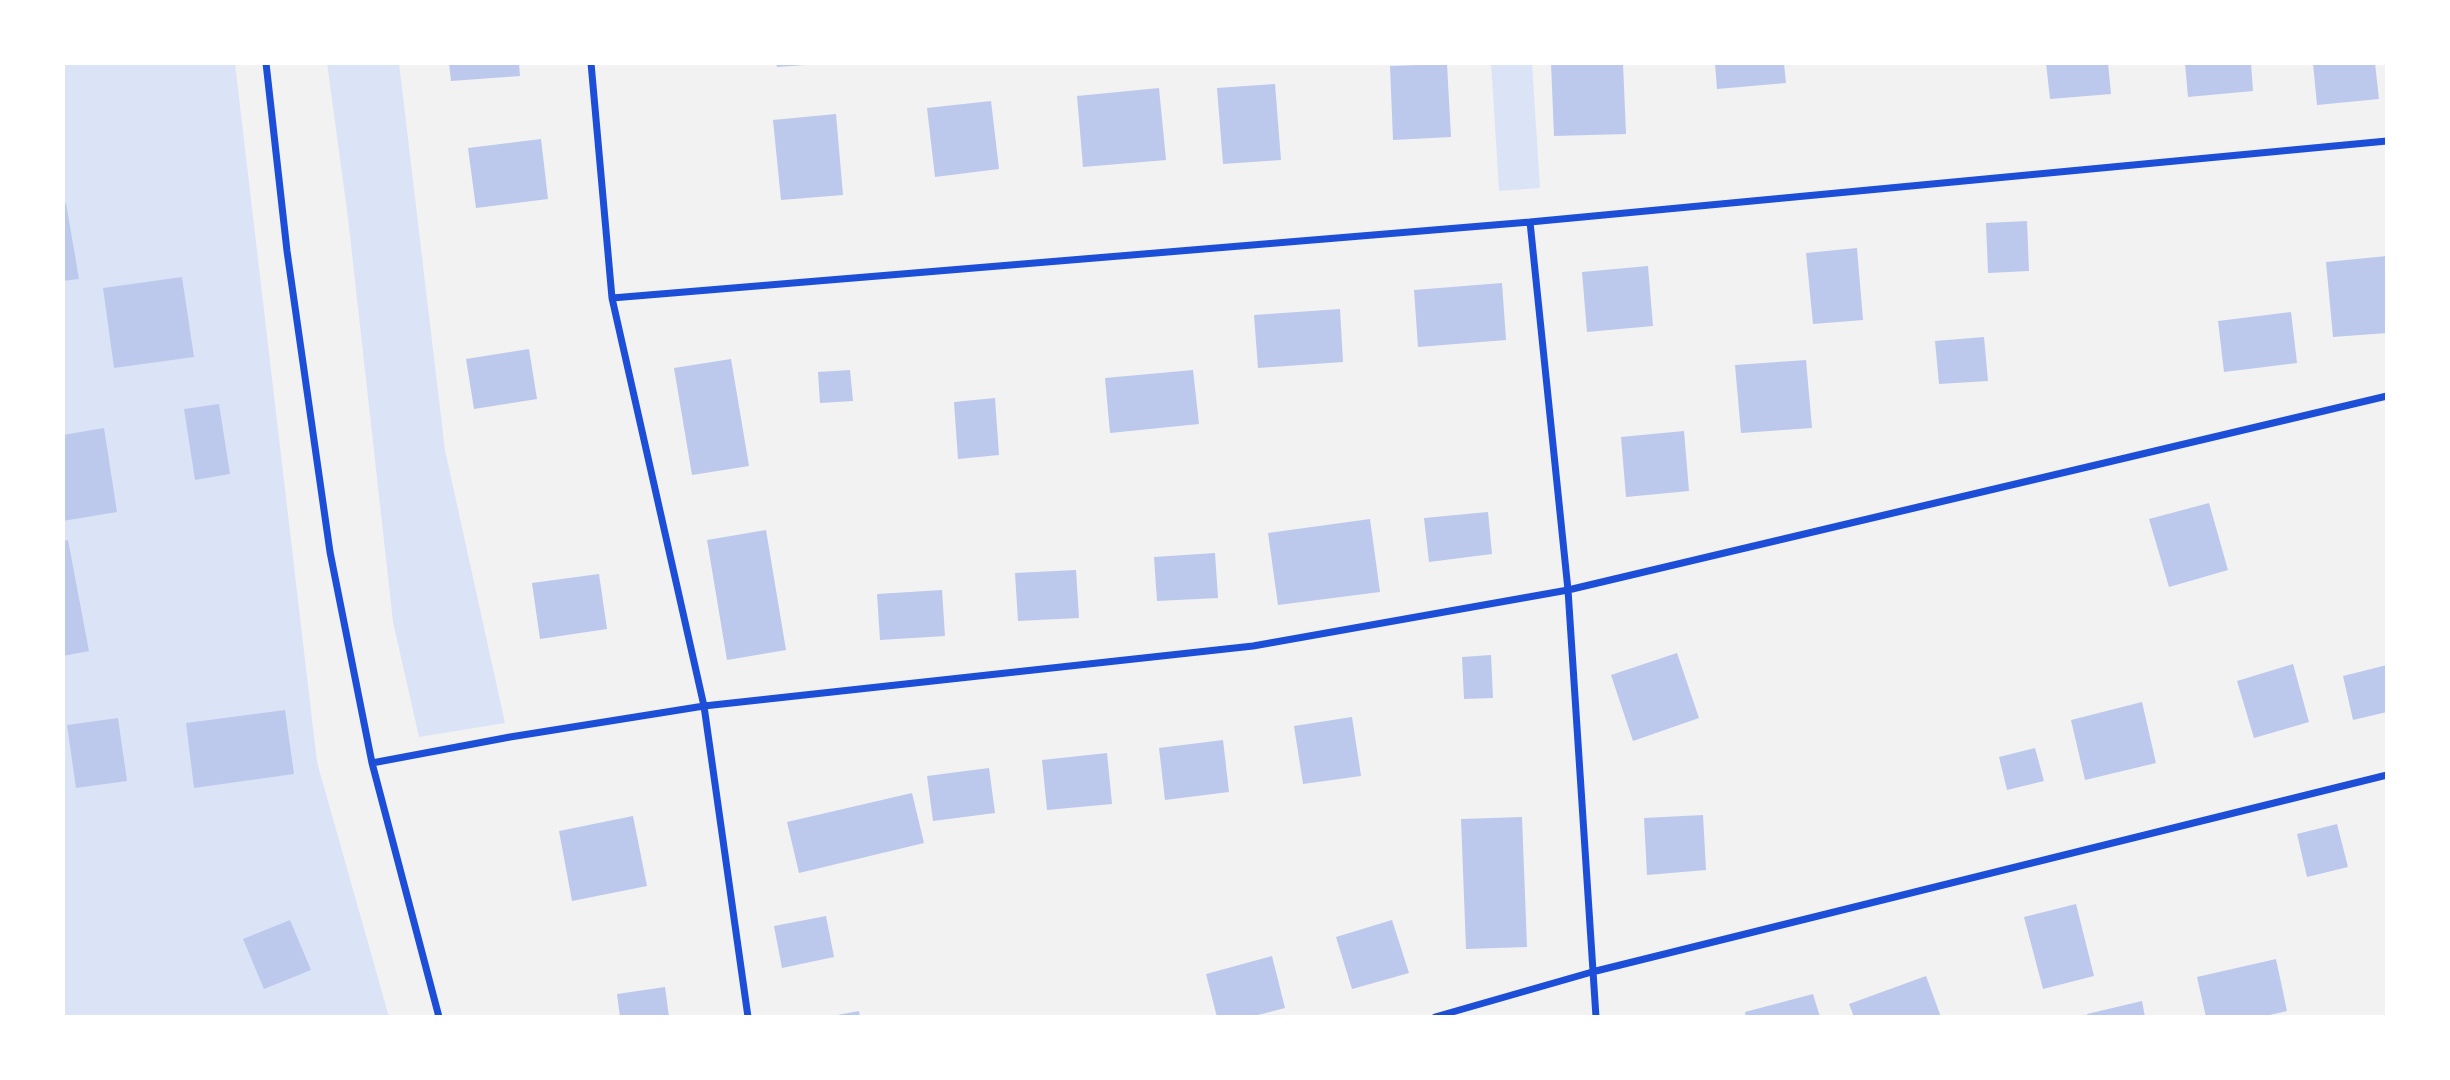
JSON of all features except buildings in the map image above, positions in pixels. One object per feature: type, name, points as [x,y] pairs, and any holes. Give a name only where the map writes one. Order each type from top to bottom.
[{"type":"street","points":[[266,63],[286,251],[328,538],[372,763],[439,1017]]},
{"type":"street","points":[[591,63],[612,298],[705,706],[748,1017]]},
{"type":"street","points":[[612,298],[1530,222],[2387,141]]},
{"type":"street","points":[[1530,222],[1568,590],[1596,1017]]},
{"type":"street","points":[[372,763],[510,737],[705,706],[1254,646],[1568,590],[2387,396]]},
{"type":"street","points":[[1435,1017],[1592,972],[2387,775]]},
{"type":"shaded area","points":[[63,63],[235,63],[317,762],[389,1017],[63,1017]]},
{"type":"shaded area","points":[[327,63],[399,63],[445,450],[505,723],[419,737],[393,622],[348,218]]},
{"type":"shaded area","points":[[1491,63],[1532,63],[1540,188],[1499,191]]}]
